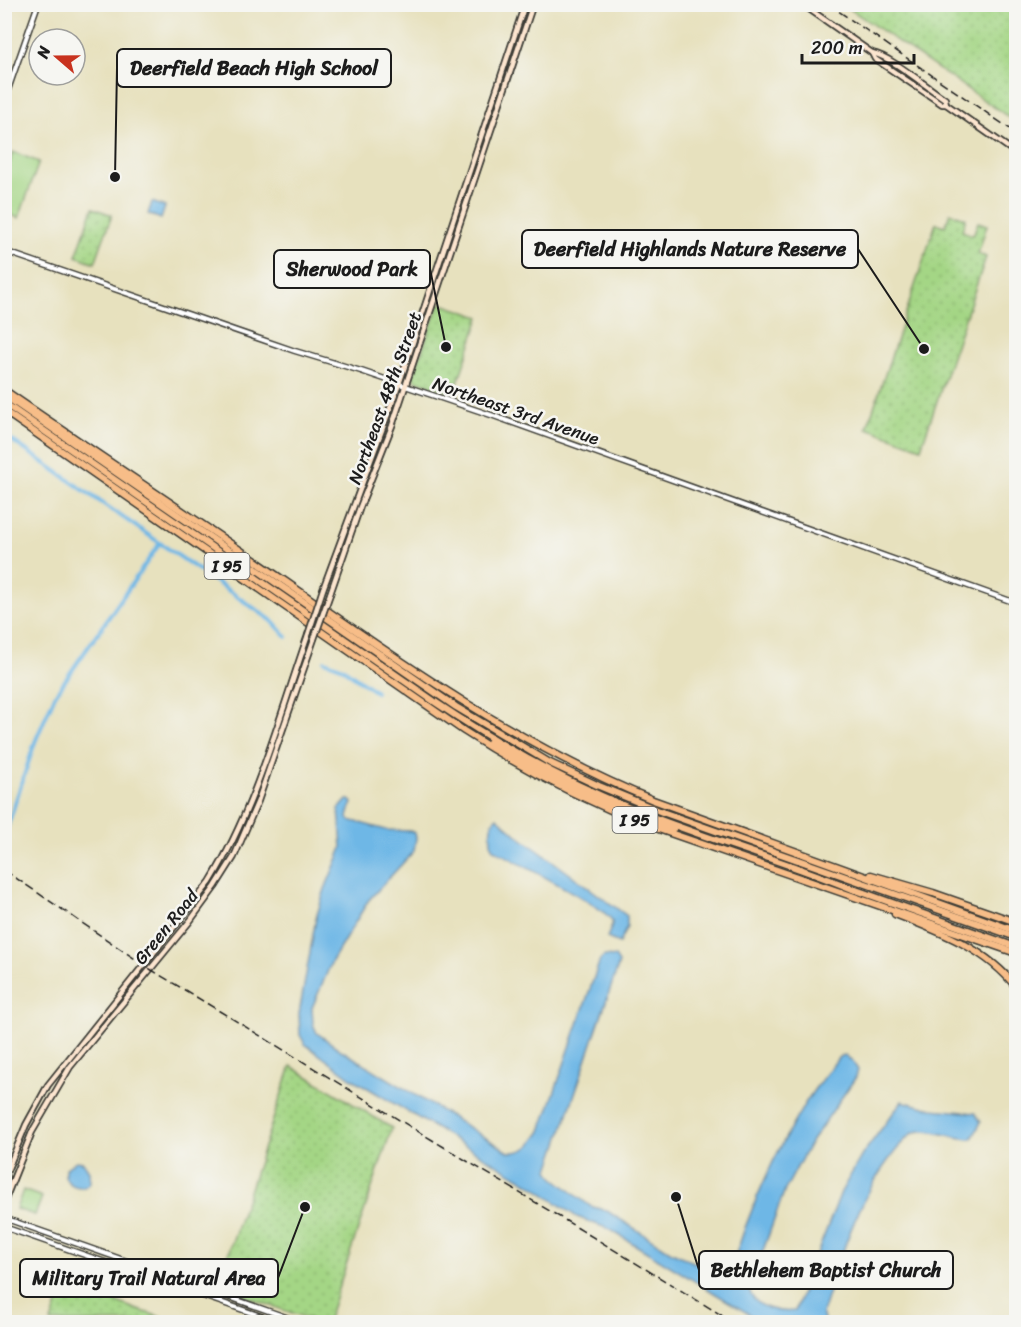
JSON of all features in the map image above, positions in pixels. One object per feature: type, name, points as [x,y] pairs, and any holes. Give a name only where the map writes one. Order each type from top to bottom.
[{"type":"highway","name":"I 95","points":[[4,390],[506,729],[590,773],[653,800],[1017,931]]},
{"type":"highway","points":[[4,395],[467,714],[550,763],[637,802],[1017,938]]},
{"type":"highway","points":[[4,403],[435,702],[509,749],[563,778],[631,808],[1017,947]]},
{"type":"highway","name":"I 95","points":[[4,411],[440,714],[523,767],[596,804],[679,836],[1017,953]]},
{"type":"highway","points":[[440,714],[456,720],[525,763],[598,800],[704,840],[855,890]]},
{"type":"highway","points":[[590,773],[637,802]]},
{"type":"highway","points":[[838,867],[933,892],[1016,922]]},
{"type":"highway","points":[[845,893],[856,900],[970,947],[999,967],[1017,987]]},
{"type":"main road","points":[[526,27],[523,20],[527,4]]},
{"type":"main road","name":"Northeast 48th Street","points":[[263,764],[323,590],[399,384],[527,4]]},
{"type":"main road","name":"Northeast 48th Street","points":[[270,766],[428,321],[533,4]]},
{"type":"main road","points":[[802,4],[872,53],[875,59],[1017,153]]},
{"type":"main road","points":[[426,303],[428,321]]},
{"type":"main road","name":"Green Road","points":[[4,1178],[26,1125],[48,1085],[210,882],[241,825],[263,764]]},
{"type":"main road","name":"Green Road","points":[[4,1202],[28,1140],[56,1090],[94,1036],[215,887],[248,829],[270,766]]},
{"type":"street","points":[[4,101],[38,4]]},
{"type":"street","name":"Northeast 3rd Avenue","points":[[4,251],[295,351],[405,386],[1017,603]]},
{"type":"street","points":[[4,1218],[300,1323]]},
{"type":"street","points":[[4,1227],[278,1323]]},
{"type":"street","points":[[157,1280],[159,1273]]},
{"type":"street","points":[[224,1303],[226,1296]]},
{"type":"green space","points":[[844,5],[1016,5],[1016,122]]},
{"type":"green space","points":[[13,152],[39,162],[19,218],[5,213],[5,177]]},
{"type":"green space","points":[[93,208],[112,215],[95,263],[76,256]]},
{"type":"green space","points":[[950,213],[966,218],[962,231],[973,235],[978,222],[987,225],[978,254],[986,257],[921,448],[867,428],[936,223],[945,226]]},
{"type":"green space","points":[[439,303],[480,317],[454,394],[415,380],[413,376]]},
{"type":"green space","points":[[291,1066],[392,1128],[327,1322],[318,1322],[217,1287]]},
{"type":"green space","points":[[23,1190],[42,1197],[35,1215],[16,1209]]},
{"type":"green space","points":[[65,1283],[138,1310],[178,1322],[51,1322]]},
{"type":"water","points":[[152,202],[165,207],[161,219],[148,214]]},
{"type":"water","points":[[347,800],[352,803],[349,820],[386,830],[410,831],[415,833],[416,838],[414,851],[368,901],[332,961],[312,1008],[313,1024],[317,1033],[341,1050],[509,1152],[520,1151],[531,1144],[541,1131],[600,960],[604,956],[615,957],[619,963],[549,1170],[553,1177],[590,1206],[607,1211],[670,1251],[704,1266],[731,1261],[736,1254],[767,1176],[806,1102],[839,1057],[845,1055],[853,1062],[858,1070],[856,1077],[809,1145],[784,1192],[749,1290],[756,1301],[762,1305],[775,1310],[795,1311],[841,1192],[862,1155],[902,1101],[932,1109],[975,1113],[981,1122],[972,1139],[919,1131],[908,1137],[894,1153],[870,1190],[851,1230],[822,1313],[825,1322],[762,1322],[609,1229],[577,1217],[528,1183],[351,1078],[305,1044],[300,1035],[299,1014],[316,918],[342,848],[339,809]]},
{"type":"water","points":[[497,817],[517,835],[627,916],[627,927],[619,943],[607,938],[612,921],[594,905],[492,848],[491,827]]},
{"type":"water","points":[[76,1161],[83,1162],[89,1171],[90,1183],[84,1187],[67,1181],[65,1169]]},
{"type":"waterway","points":[[4,435],[271,620],[287,637]]},
{"type":"waterway","points":[[4,837],[35,742],[55,695],[160,543]]},
{"type":"waterway","points":[[325,661],[341,667],[376,692]]},
{"type":"railway","points":[[828,4],[1016,133]]},
{"type":"railway","points":[[4,870],[150,969],[733,1322]]},
{"type":"place","name":"Deerfield Beach High School","points":[[115,177]]},
{"type":"place","name":"Sherwood Park","points":[[446,347]]},
{"type":"place","name":"Deerfield Highlands Nature Reserve","points":[[924,349]]},
{"type":"place","name":"Bethlehem Baptist Church","points":[[676,1197]]},
{"type":"place","name":"Military Trail Natural Area","points":[[305,1207]]}]
